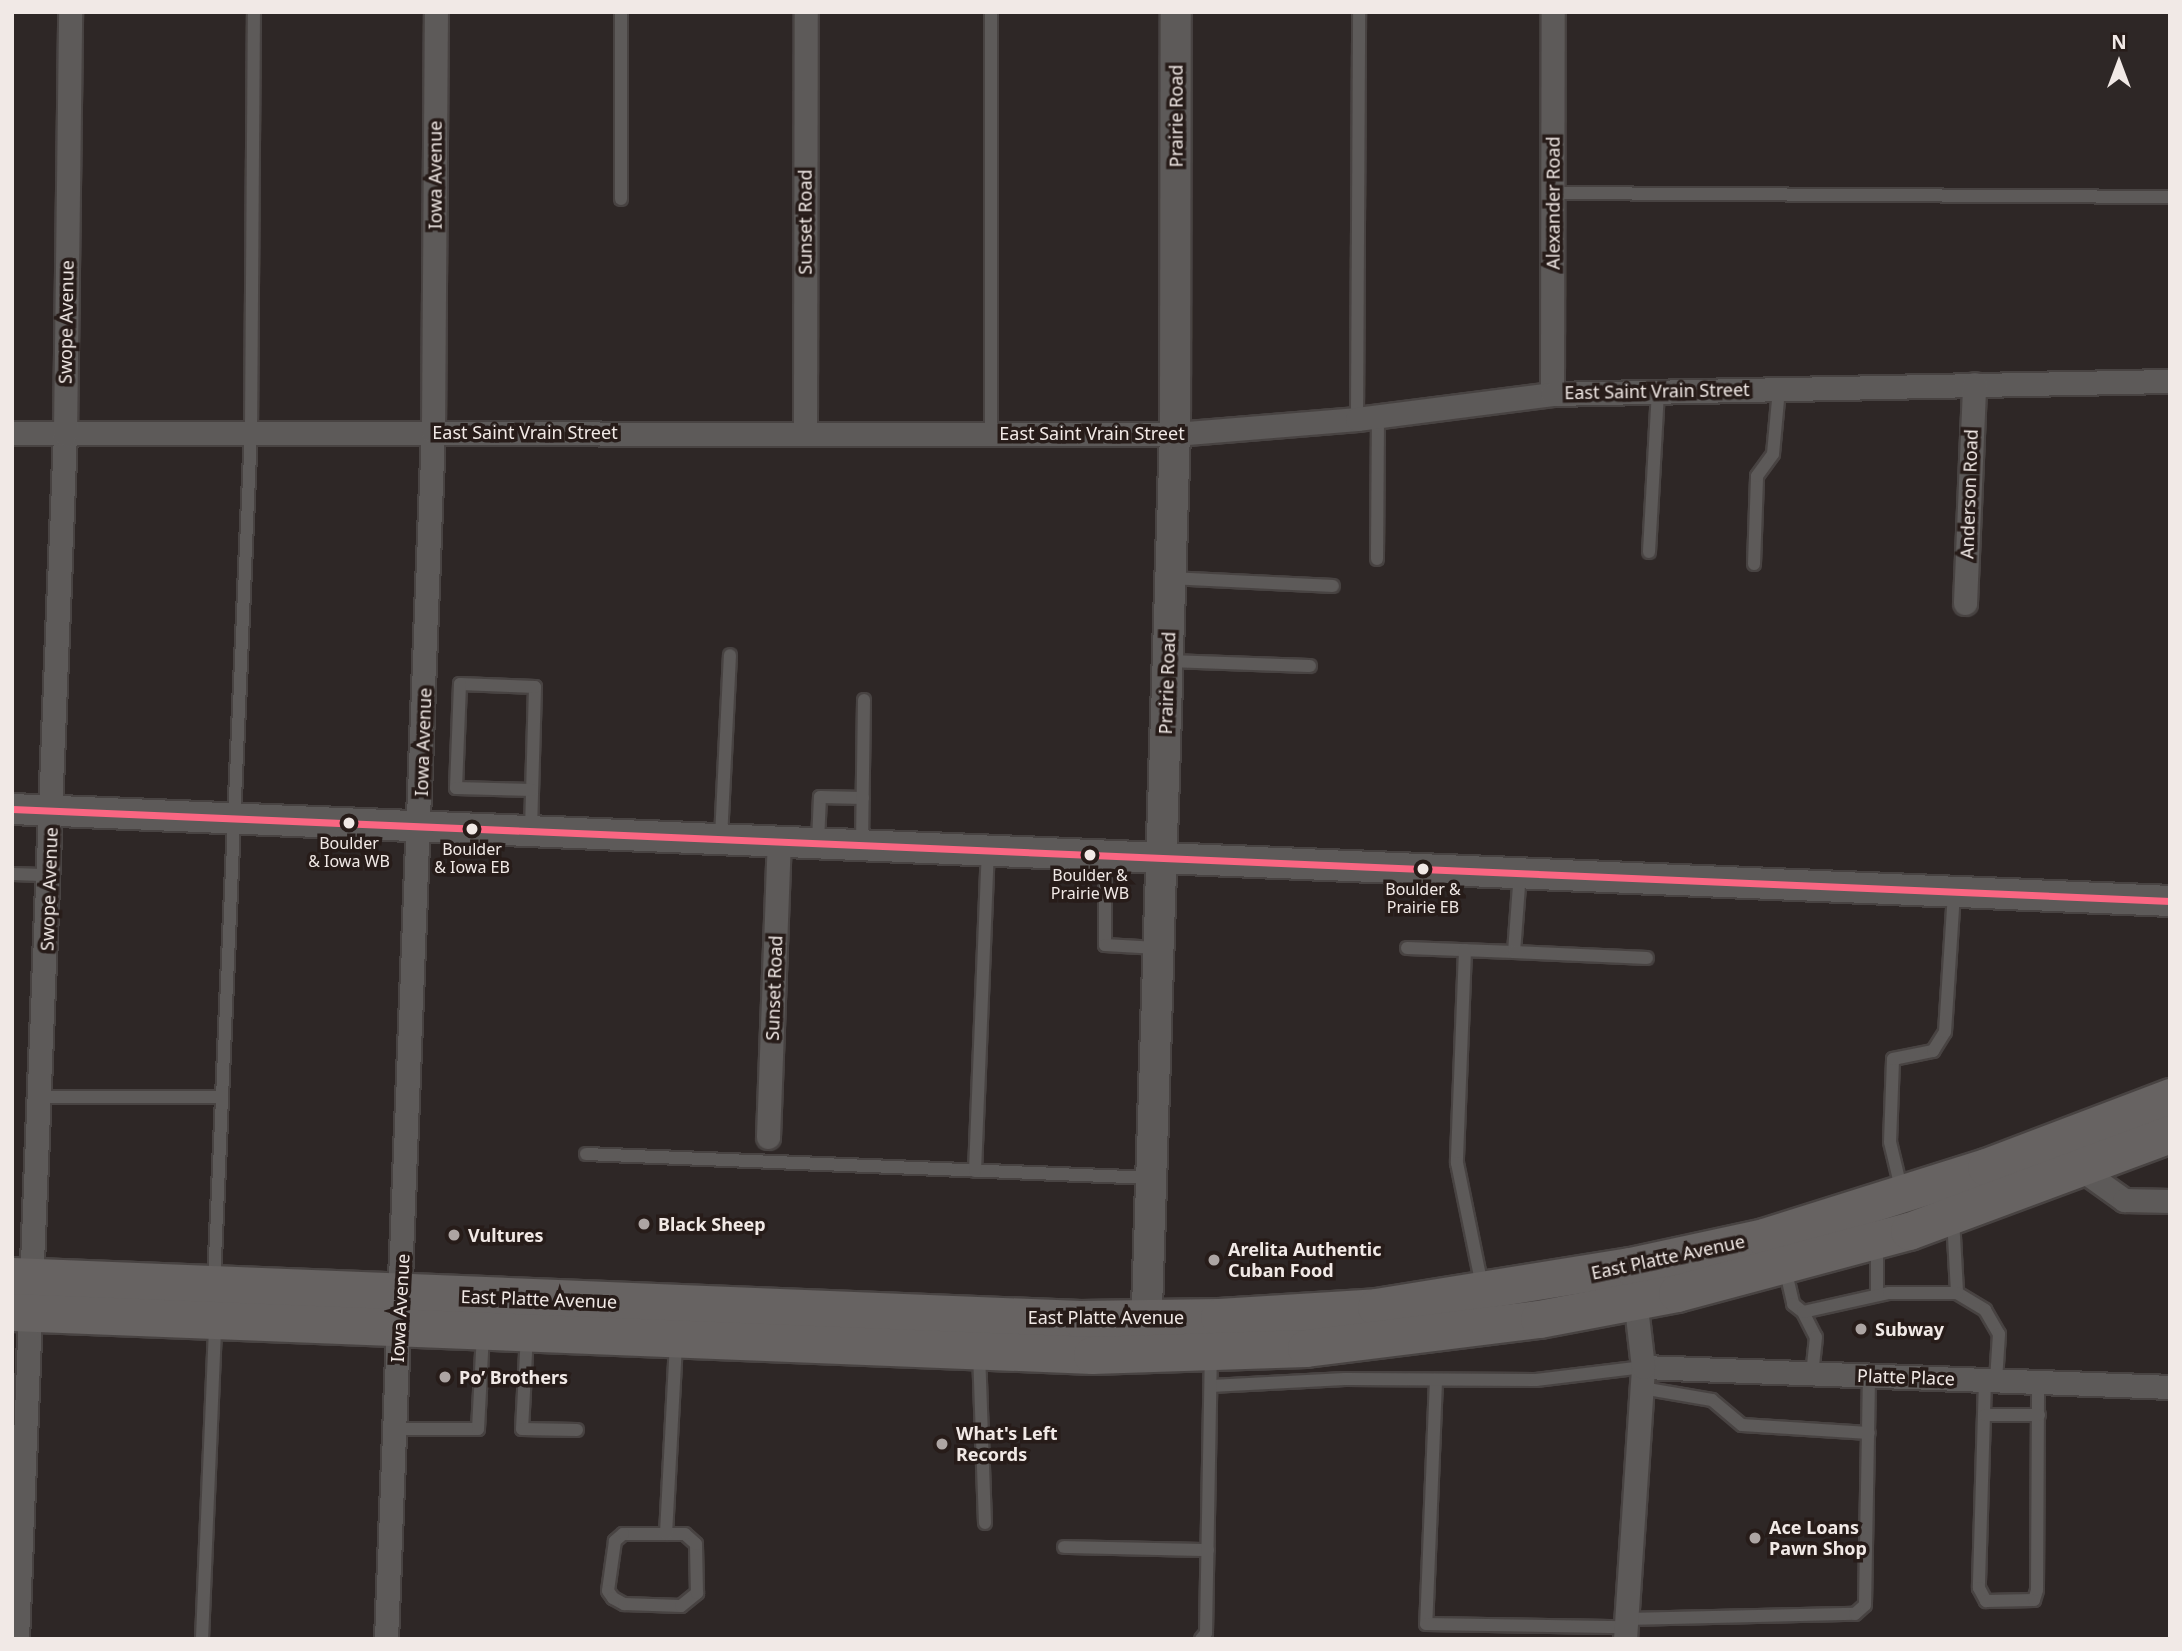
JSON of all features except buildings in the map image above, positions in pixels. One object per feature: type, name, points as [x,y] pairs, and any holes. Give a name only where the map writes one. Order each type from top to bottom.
[{"type":"main road","name":"East Platte Avenue","points":[[23,1276],[401,1293],[1306,1348],[1403,1338],[1633,1284],[1764,1237],[2164,1112]]},
{"type":"main road","points":[[2082,1170],[2104,1141],[2139,1127],[2164,1112]]},
{"type":"main road","points":[[1893,1236],[1947,1203],[1996,1186],[2002,1175],[2001,1161]]},
{"type":"main road","name":"East Platte Avenue","points":[[1210,1344],[1376,1307],[1483,1293],[1633,1284],[1784,1266],[1893,1236],[2082,1170]]},
{"type":"main road","name":"East Platte Avenue","points":[[22,1312],[979,1352],[1146,1337]]},
{"type":"street","name":"Swope Avenue","points":[[18,1639],[23,1276],[41,1097],[65,434],[70,12]]},
{"type":"street","name":"Iowa Avenue","points":[[386,1639],[420,827],[433,431],[436,12]]},
{"type":"street","name":"Sunset Road","points":[[805,432],[806,12]]},
{"type":"street","name":"Prairie Road","points":[[1146,1337],[1175,434],[1176,12]]},
{"type":"street","name":"Alexander Road","points":[[1552,394],[1553,12]]},
{"type":"street","name":"East Saint Vrain Street","points":[[12,433],[433,431],[1175,434],[1368,418],[1552,394],[2170,381]]},
{"type":"street","name":"Anderson Road","points":[[1965,603],[1974,384]]},
{"type":"street","points":[[12,809],[2170,901]]},
{"type":"street","name":"Sunset Road","points":[[768,1137],[779,840]]},
{"type":"street","points":[[2082,1170],[2124,1200],[2170,1201]]},
{"type":"street","points":[[1626,1628],[1642,1378],[1633,1284]]},
{"type":"street","name":"Platte Place","points":[[1642,1378],[1812,1373],[2170,1387]]},
{"type":"lane","points":[[214,1285],[251,432],[254,12]]},
{"type":"lane","points":[[621,12],[621,199]]},
{"type":"lane","points":[[991,12],[991,433]]},
{"type":"lane","points":[[1359,12],[1368,418],[1377,559]]},
{"type":"lane","points":[[1553,193],[2170,197]]},
{"type":"lane","points":[[1754,564],[1757,476],[1773,454],[1779,389]]},
{"type":"lane","points":[[1649,552],[1658,391]]},
{"type":"lane","points":[[1170,578],[1333,586]]},
{"type":"lane","points":[[721,838],[730,655]]},
{"type":"lane","points":[[1168,661],[1310,666]]},
{"type":"lane","points":[[531,831],[535,687],[460,684],[456,788],[532,790]]},
{"type":"lane","points":[[862,844],[864,700]]},
{"type":"lane","points":[[818,842],[820,797],[863,798]]},
{"type":"lane","points":[[975,1171],[988,850]]},
{"type":"lane","points":[[1105,855],[1105,945],[1159,948]]},
{"type":"lane","points":[[1514,951],[1520,873]]},
{"type":"lane","points":[[12,874],[50,875]]},
{"type":"lane","points":[[1903,1195],[1890,1142],[1893,1059],[1933,1051],[1945,1031],[1954,891]]},
{"type":"lane","points":[[1407,948],[1647,958]]},
{"type":"lane","points":[[1465,950],[1457,1163],[1483,1293]]},
{"type":"lane","points":[[41,1097],[222,1097]]},
{"type":"lane","points":[[586,1154],[1152,1178]]},
{"type":"lane","points":[[1953,1216],[1957,1293]]},
{"type":"lane","points":[[1877,1295],[1893,1236]]},
{"type":"lane","points":[[1784,1266],[1793,1304],[1803,1312],[1816,1336],[1812,1373]]},
{"type":"lane","points":[[1803,1312],[1877,1295],[1957,1293],[1985,1310],[1999,1334],[1984,1415],[1979,1588],[1986,1601],[2034,1600],[2037,1590],[2038,1382]]},
{"type":"lane","points":[[202,1639],[215,1321]]},
{"type":"lane","points":[[394,1429],[478,1429],[483,1332]]},
{"type":"lane","points":[[527,1334],[522,1429],[577,1430]]},
{"type":"lane","points":[[667,1534],[676,1340]]},
{"type":"lane","points":[[1205,1637],[1210,1344],[1436,1380],[1642,1378],[1712,1400],[1742,1425],[1869,1433]]},
{"type":"lane","points":[[979,1352],[985,1523]]},
{"type":"lane","points":[[1436,1380],[1426,1624],[1626,1628],[1855,1614],[1865,1605],[1869,1376]]},
{"type":"lane","points":[[1984,1415],[2039,1415]]},
{"type":"lane","points":[[623,1534],[667,1534],[685,1534],[696,1544],[697,1593],[690,1603],[624,1604],[613,1598],[608,1591],[615,1541],[623,1534]]},
{"type":"lane","points":[[1064,1547],[1208,1550]]},
{"type":"transit line","points":[[12,809],[2170,901]]},
{"type":"place","name":"Boulder & Iowa WB","points":[[349,823]]},
{"type":"place","name":"Boulder & Iowa EB","points":[[472,829]]},
{"type":"place","name":"Boulder & Prairie WB","points":[[1090,855]]},
{"type":"place","name":"Boulder & Prairie EB","points":[[1423,869]]},
{"type":"place","name":"Black Sheep","points":[[644,1224]]},
{"type":"place","name":"Vultures","points":[[454,1235]]},
{"type":"place","name":"Arelita Authentic Cuban Food","points":[[1214,1260]]},
{"type":"place","name":"Subway","points":[[1861,1329]]},
{"type":"place","name":"Po’ Brothers","points":[[445,1377]]},
{"type":"place","name":"What's Left Records","points":[[942,1444]]},
{"type":"place","name":"Ace Loans Pawn Shop","points":[[1755,1538]]}]
